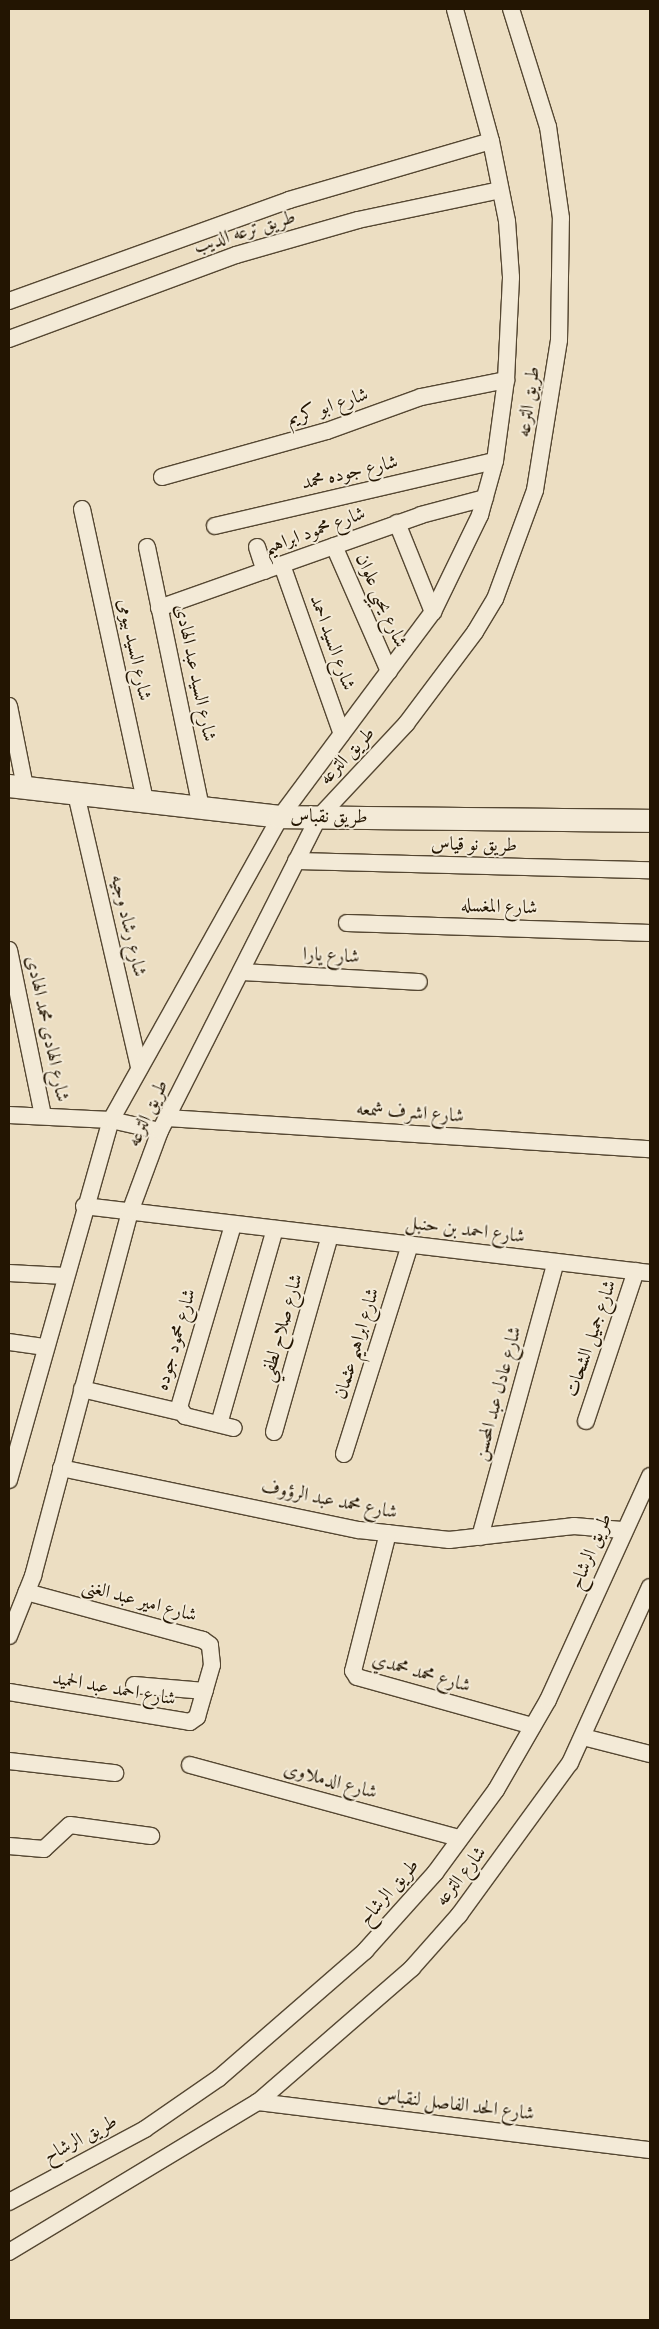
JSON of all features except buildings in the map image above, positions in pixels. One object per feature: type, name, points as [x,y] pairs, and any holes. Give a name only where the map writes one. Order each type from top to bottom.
[{"type":"street","name":"طريق الترعه","points":[[9,1480],[84,1206],[111,1120],[139,1066],[280,817],[433,612],[469,546],[485,498],[495,461],[506,380],[511,276],[492,141],[455,9]]},
{"type":"street","name":"طريق الترعه","points":[[9,1636],[26,1592],[130,1212],[163,1125],[318,818],[406,724],[475,632],[495,599],[535,490],[559,340],[561,218],[548,127],[511,9]]},
{"type":"street","name":"طريق ترعه الديب","points":[[9,301],[289,200],[492,141]]},
{"type":"street","name":"طريق ترعه الديب","points":[[9,339],[236,255],[358,220],[500,190]]},
{"type":"street","name":"شارع ابو كريم","points":[[162,476],[327,431],[421,397],[506,380]]},
{"type":"street","name":"شارع جوده محمد","points":[[215,526],[495,461]]},
{"type":"street","name":"شارع محمود ابراهيم","points":[[159,608],[397,524],[485,498]]},
{"type":"street","name":"شارع السيد بيومى","points":[[82,509],[145,800]]},
{"type":"street","points":[[397,524],[433,612]]},
{"type":"street","name":"شارع يحيي علوان","points":[[334,546],[389,671]]},
{"type":"street","points":[[257,547],[265,571]]},
{"type":"street","name":"شارع السيد عبد الهادى","points":[[147,548],[201,807]]},
{"type":"street","name":"شارع السيد احمد","points":[[282,565],[342,734]]},
{"type":"street","points":[[9,706],[17,786]]},
{"type":"street","name":"طريق نقباس","points":[[17,786],[280,817],[650,821]]},
{"type":"street","name":"شارع رشاد وجيه","points":[[76,794],[139,1066]]},
{"type":"street","name":"طريق نو قياس","points":[[296,861],[650,870]]},
{"type":"street","name":"شارع المغسله","points":[[347,923],[650,933]]},
{"type":"street","name":"شارع الهادى محمد الهادى","points":[[9,950],[43,1115]]},
{"type":"street","name":"شارع يارا","points":[[241,972],[419,982]]},
{"type":"street","name":"شارع اشرف شمعه","points":[[9,1115],[43,1115],[163,1125],[650,1149]]},
{"type":"street","name":"شارع احمد بن حنبل","points":[[84,1206],[643,1272]]},
{"type":"street","name":"شارع محمود جوده","points":[[233,1225],[179,1401],[180,1412],[227,1426],[275,1230]]},
{"type":"street","name":"شارع صلاح لطفي","points":[[274,1432],[330,1236]]},
{"type":"street","name":"شارع ابراهيم عثمان","points":[[344,1454],[410,1245]]},
{"type":"street","name":"شارع عادل عبد المحسن","points":[[480,1538],[556,1262]]},
{"type":"street","name":"شارع جميل الشحات","points":[[586,1420],[643,1272]]},
{"type":"street","points":[[9,1273],[65,1276]]},
{"type":"street","points":[[9,1342],[45,1347]]},
{"type":"street","points":[[82,1389],[180,1412]]},
{"type":"street","name":"شارع محمد عبد الرؤوف","points":[[61,1468],[388,1533],[480,1538],[574,1526],[622,1530]]},
{"type":"street","name":"طريق الرشاح","points":[[9,2202],[145,2129],[226,2073],[366,1951],[435,1873],[496,1790],[552,1692],[622,1530],[650,1476]]},
{"type":"street","name":"شارع محمد محمدي","points":[[388,1533],[353,1671],[357,1677],[532,1726]]},
{"type":"street","name":"شارع الترعه","points":[[9,2252],[258,2102],[412,1968],[538,1810],[583,1737],[650,1588]]},
{"type":"street","name":"شارع امير عبد الغنى","points":[[26,1592],[203,1640],[213,1654],[203,1697]]},
{"type":"street","points":[[134,1684],[203,1697]]},
{"type":"street","name":"شارع احمد عبد الحميد","points":[[9,1692],[184,1722],[197,1717],[203,1697]]},
{"type":"street","points":[[583,1737],[650,1754]]},
{"type":"street","points":[[9,1762],[115,1773]]},
{"type":"street","name":"شارع الدملاوى","points":[[190,1765],[459,1838]]},
{"type":"street","points":[[9,1846],[44,1849],[70,1826],[151,1836]]},
{"type":"street","name":"شارع الحد الفاصل لنقباس","points":[[258,2102],[650,2150]]}]
